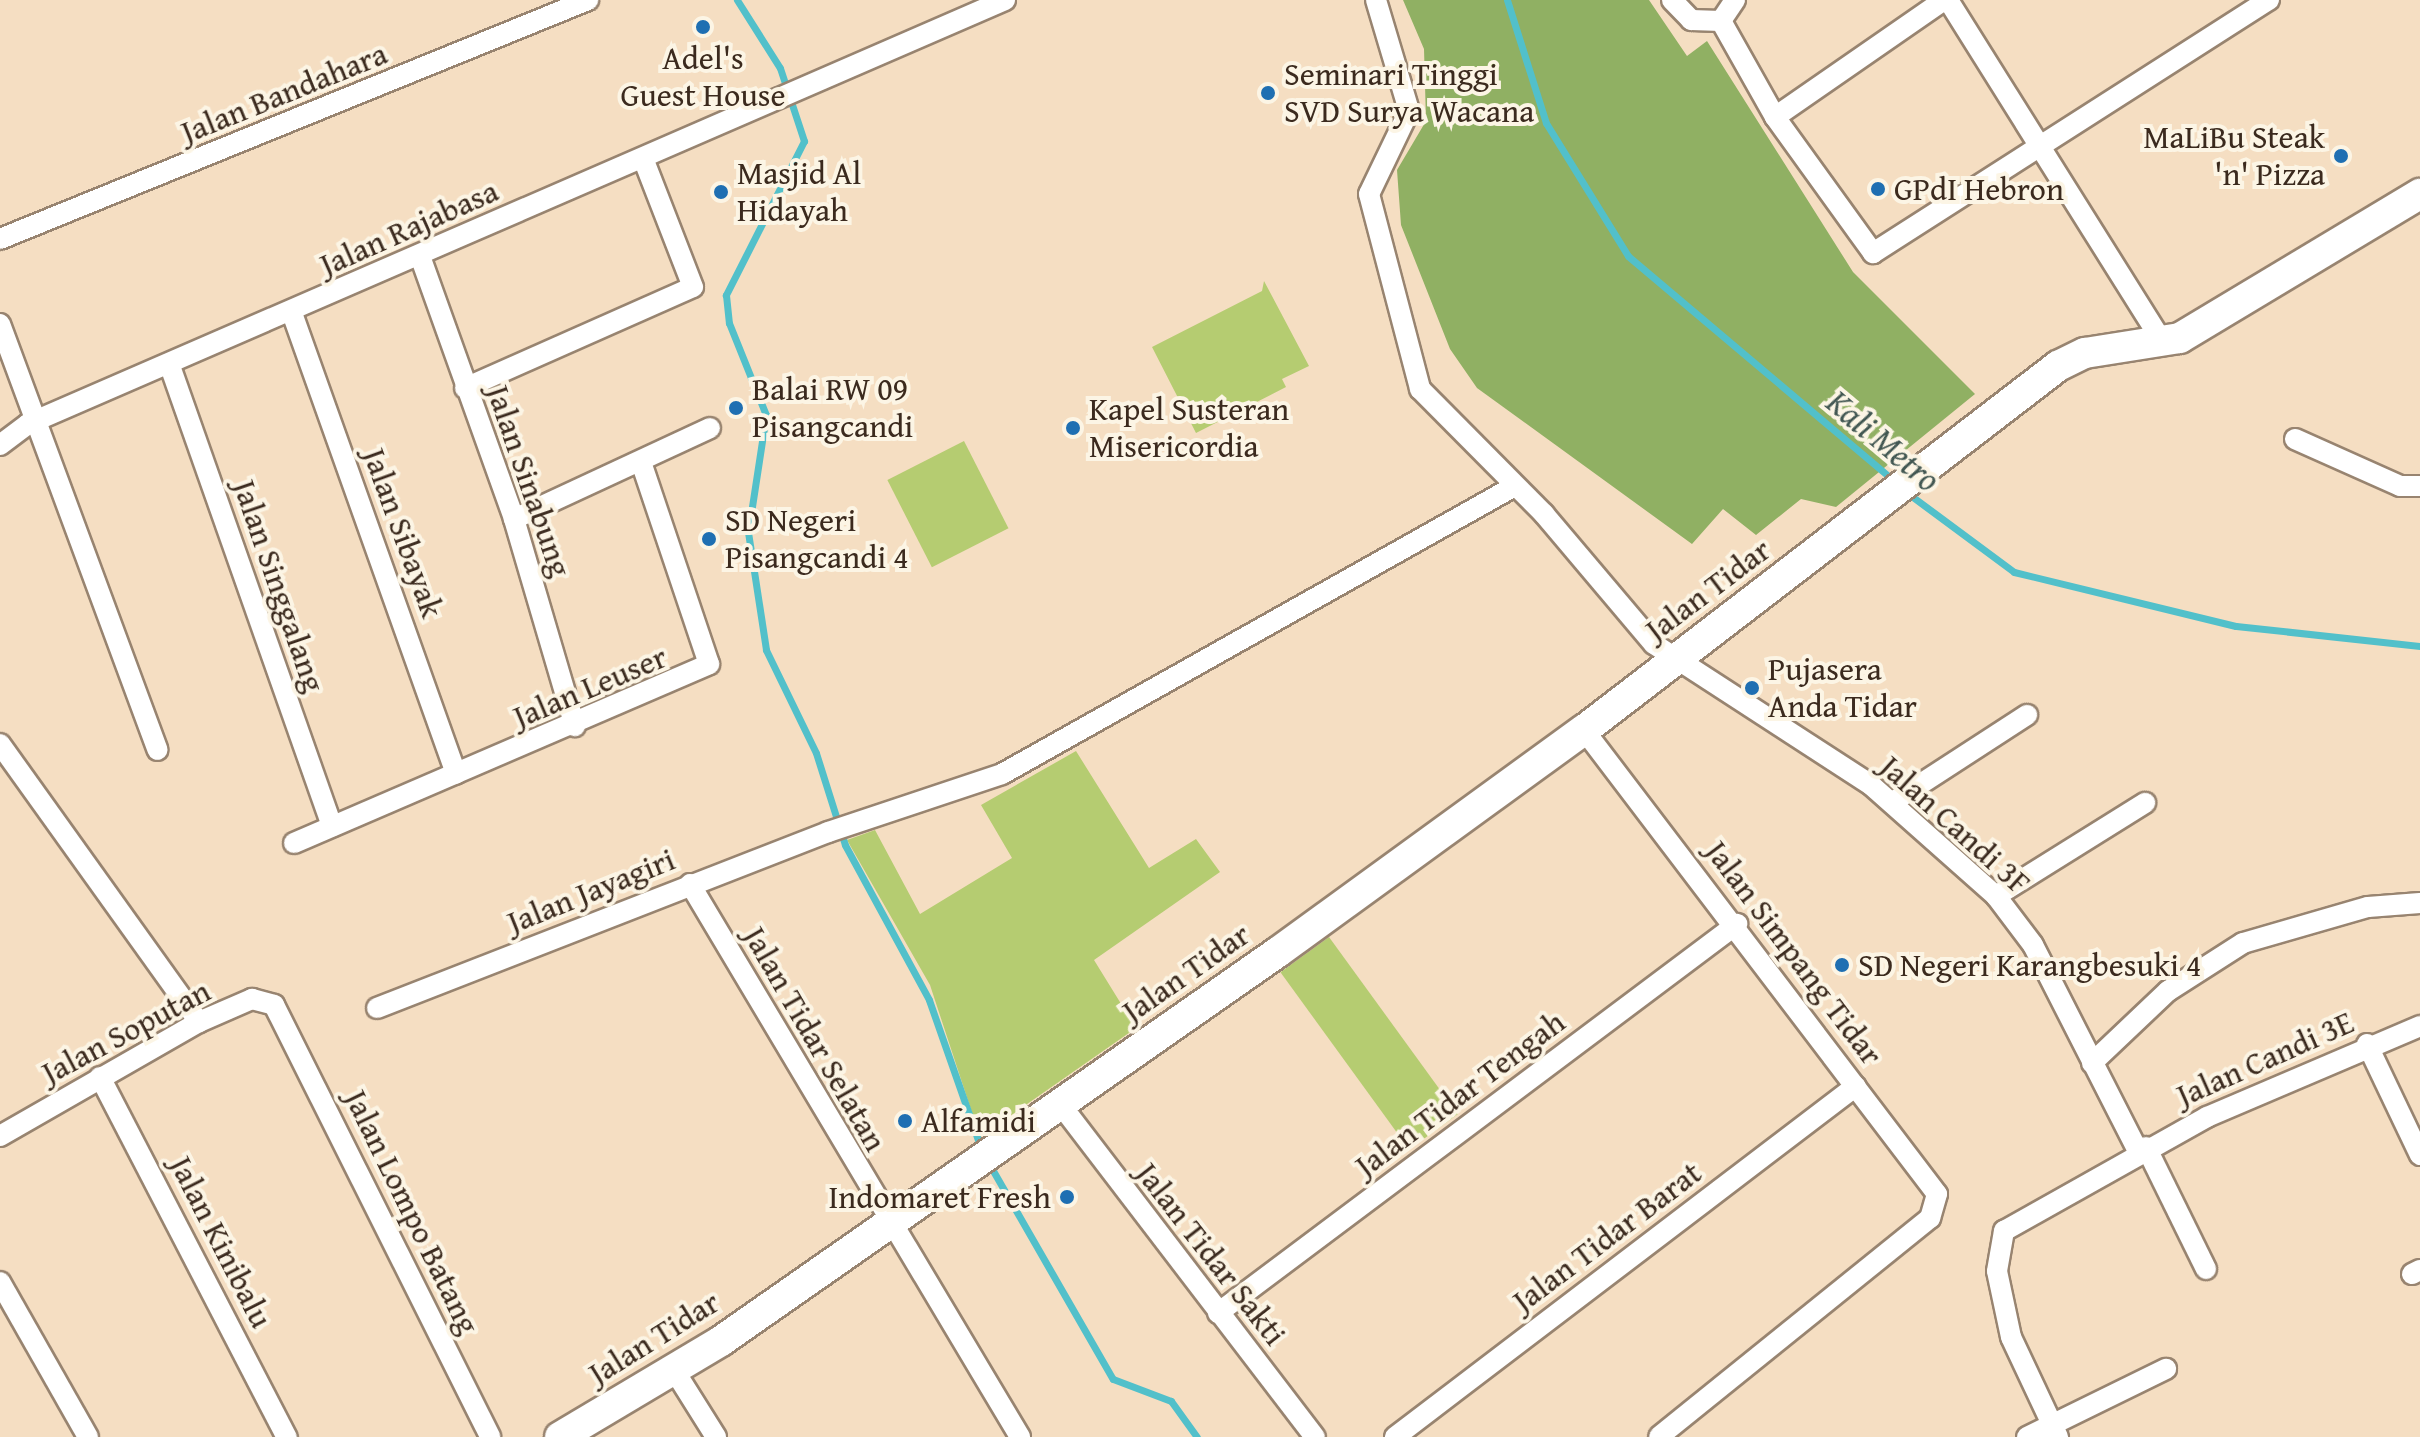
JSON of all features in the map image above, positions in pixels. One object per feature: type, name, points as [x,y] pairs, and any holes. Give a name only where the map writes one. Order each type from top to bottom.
[{"type":"main road","points":[[2164,345],[2420,194]]},
{"type":"main road","name":"Jalan Tidar","points":[[560,1437],[674,1370],[1061,1105],[1584,730],[2047,375],[2085,353],[2164,345]]},
{"type":"street","name":"Jalan Bandahara","points":[[0,239],[588,0]]},
{"type":"street","name":"Jalan Rajabasa","points":[[0,445],[39,419],[170,366],[1005,0]]},
{"type":"street","name":"Jalan Candi 3F","points":[[1376,0],[1409,111],[1369,194],[1410,360],[1429,401],[1674,659],[1893,802],[1996,896],[2033,945],[2092,1063],[2206,1269]]},
{"type":"street","points":[[1672,0],[1691,20],[1721,21]]},
{"type":"street","points":[[1721,21],[1735,0]]},
{"type":"street","points":[[1775,117],[1946,0],[2039,142],[2053,177],[2164,345]]},
{"type":"street","points":[[1721,21],[1775,117],[1873,253],[2039,142],[2269,0]]},
{"type":"street","points":[[465,388],[693,287],[643,158]]},
{"type":"street","name":"Jalan Sinabung","points":[[420,256],[514,519],[575,726]]},
{"type":"street","name":"Jalan Sibayak","points":[[292,313],[456,774]]},
{"type":"street","points":[[0,324],[39,419],[158,750]]},
{"type":"street","name":"Jalan Singgalang","points":[[170,366],[332,826]]},
{"type":"street","points":[[514,519],[710,428]]},
{"type":"street","points":[[2295,439],[2400,486],[2420,486]]},
{"type":"street","name":"Jalan Leuser","points":[[294,843],[575,726],[709,664],[641,462]]},
{"type":"street","name":"Jalan Jayagiri","points":[[377,1008],[690,884],[1019,766],[1513,487]]},
{"type":"street","points":[[1893,802],[2027,715]]},
{"type":"street","name":"Jalan Simpang Tidar","points":[[1584,730],[1737,924],[1856,1086],[1936,1186],[1930,1218],[1659,1437]]},
{"type":"street","points":[[0,744],[199,1022]]},
{"type":"street","points":[[1996,896],[2145,803]]},
{"type":"street","name":"Jalan Tidar Selatan","points":[[690,884],[889,1225],[1020,1437]]},
{"type":"street","points":[[2092,1063],[2168,991],[2243,943],[2368,907],[2420,903]]},
{"type":"street","name":"Jalan Tidar Tengah","points":[[1218,1313],[1737,924]]},
{"type":"street","name":"Jalan Soputan","points":[[0,1136],[199,1022],[252,999],[280,1014]]},
{"type":"street","name":"Jalan Lompo Batang","points":[[280,1014],[490,1437]]},
{"type":"street","name":"Jalan Candi 3E","points":[[2054,1431],[2011,1337],[1998,1239],[2142,1149],[2367,1044],[2420,1026]]},
{"type":"street","points":[[2367,1044],[2420,1155]]},
{"type":"street","name":"Jalan Kinibalu","points":[[100,1077],[287,1437]]},
{"type":"street","name":"Jalan Tidar Barat","points":[[1395,1437],[1856,1086]]},
{"type":"street","name":"Jalan Tidar Sakti","points":[[1061,1105],[1315,1437]]},
{"type":"street","points":[[0,1282],[88,1437]]},
{"type":"street","points":[[2027,1437],[2054,1431],[2166,1369]]},
{"type":"street","points":[[674,1370],[716,1437]]},
{"type":"green space","points":[[1403,0],[1649,0],[1687,56],[1707,41],[1853,272],[1975,394],[1836,507],[1801,499],[1756,535],[1723,509],[1692,544],[1477,388],[1450,349],[1401,225],[1397,170],[1426,121],[1424,49]]},
{"type":"green space","points":[[1264,281],[1309,366],[1282,379],[1286,387],[1196,433],[1152,347],[1262,291]]},
{"type":"green space","points":[[964,441],[1008,528],[932,567],[887,480]]},
{"type":"green space","points":[[1076,751],[1149,868],[1196,839],[1220,872],[1094,960],[1136,1028],[980,1137],[930,985],[847,840],[875,830],[920,914],[1012,858],[981,805]]},
{"type":"green space","points":[[1329,937],[1458,1114],[1409,1149],[1280,972]]},
{"type":"waterway","points":[[737,0],[780,68],[804,141],[726,295],[729,323],[766,415],[748,532],[766,650],[816,753],[845,845],[929,1000],[982,1151]]},
{"type":"waterway","name":"Kali Metro","points":[[1507,0],[1546,123],[1628,256],[1894,481]]},
{"type":"waterway","name":"Kali Metro","points":[[1906,492],[2014,572],[2236,626],[2420,646]]},
{"type":"waterway","points":[[988,1162],[1113,1379],[1171,1401],[1197,1437]]},
{"type":"place","name":"Adel's Guest House","points":[[703,27]]},
{"type":"place","name":"Seminari Tinggi SVD Surya Wacana","points":[[1268,93]]},
{"type":"place","name":"MaLiBu Steak 'n' Pizza","points":[[2341,156]]},
{"type":"place","name":"GPdI Hebron","points":[[1878,189]]},
{"type":"place","name":"Masjid Al Hidayah","points":[[721,192]]},
{"type":"place","name":"Balai RW 09 Pisangcandi","points":[[736,408]]},
{"type":"place","name":"Kapel Susteran Misericordia","points":[[1073,428]]},
{"type":"place","name":"SD Negeri Pisangcandi 4","points":[[709,539]]},
{"type":"place","name":"Pujasera Anda Tidar","points":[[1752,688]]},
{"type":"place","name":"SD Negeri Karangbesuki 4","points":[[1842,965]]},
{"type":"place","name":"Alfamidi","points":[[905,1121]]},
{"type":"place","name":"Indomaret Fresh","points":[[1067,1197]]}]
